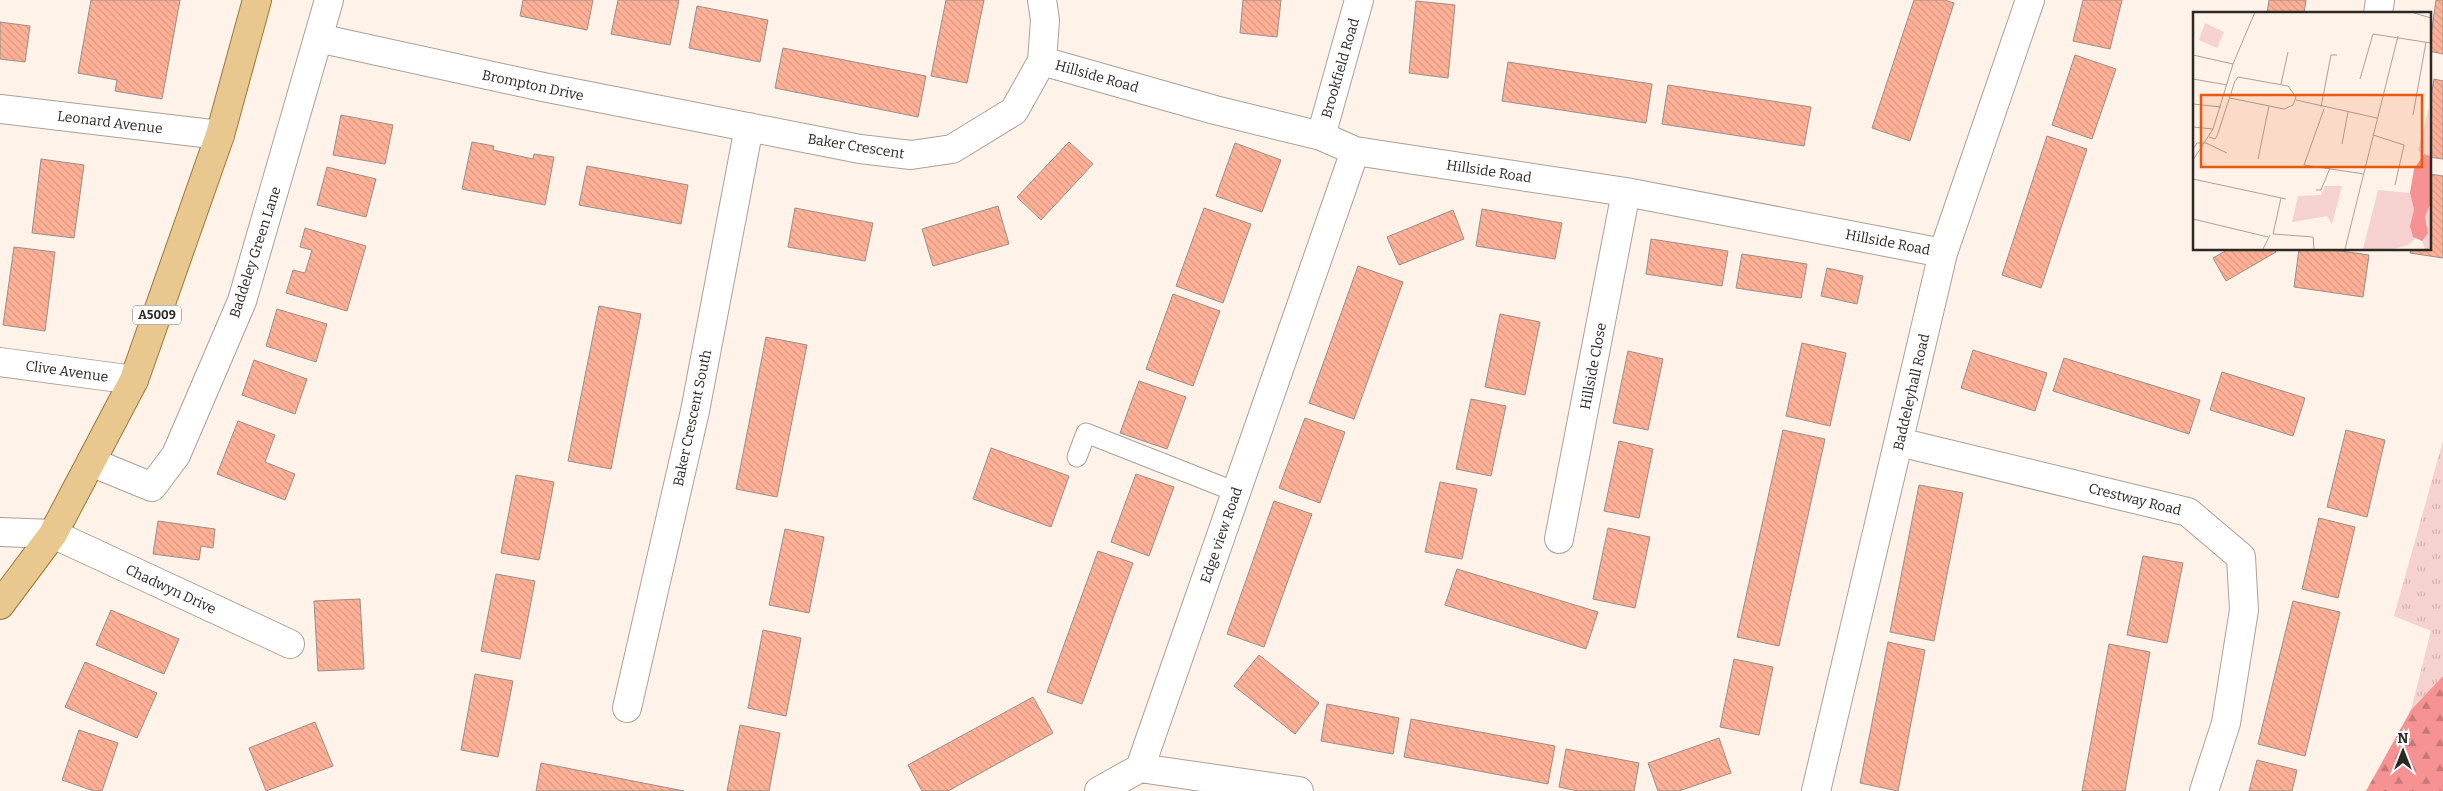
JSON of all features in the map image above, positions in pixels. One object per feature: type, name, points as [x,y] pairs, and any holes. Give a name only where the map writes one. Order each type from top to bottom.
[{"type":"main road","name":"A5009","points":[[0,604],[53,534],[134,380],[220,135],[257,0]]},
{"type":"street","name":"Baddeley Green Lane","points":[[91,462],[152,487],[176,455],[242,301],[329,0]]},
{"type":"street","name":"Baker Crescent","points":[[749,127],[860,149],[911,155],[952,149],[1014,111],[1042,61],[1044,20],[1042,0]]},
{"type":"street","name":"Brookfield Road","points":[[1321,136],[1359,0]]},
{"type":"street","name":"Baddeleyhall Road","points":[[1816,791],[1943,253],[2030,0]]},
{"type":"street","name":"Brompton Drive","points":[[318,38],[543,87],[749,127]]},
{"type":"street","name":"Hillside Road","points":[[1042,61],[1215,110],[1321,136],[1355,151],[1626,192],[1943,253]]},
{"type":"street","name":"Leonard Avenue","points":[[0,109],[220,135]]},
{"type":"street","name":"Baker Crescent South","points":[[628,708],[695,410],[749,127]]},
{"type":"street","name":"Edge view Road","points":[[1140,768],[1355,151]]},
{"type":"street","name":"Hillside Close","points":[[1559,539],[1626,192]]},
{"type":"street","name":"Clive Avenue","points":[[0,362],[134,380]]},
{"type":"street","name":"Crestway Road","points":[[1899,442],[2188,512],[2241,558],[2244,610],[2226,723],[2204,791]]},
{"type":"street","points":[[0,532],[53,534]]},
{"type":"street","name":"Chadwyn Drive","points":[[53,534],[290,644]]},
{"type":"street","points":[[1099,791],[1140,768],[1299,791]]},
{"type":"lane","points":[[1077,457],[1086,433],[1236,492]]},
{"type":"green space","points":[[2443,441],[2443,676],[2411,710],[2431,631],[2394,616]]},
{"type":"green space","points":[[2443,676],[2443,791],[2366,791],[2411,710]]},
{"type":"building","points":[[91,0],[180,0],[162,99],[115,91],[117,80],[78,73]]},
{"type":"building","points":[[523,0],[593,0],[587,30],[520,16]]},
{"type":"building","points":[[618,0],[679,0],[670,45],[611,34]]},
{"type":"building","points":[[946,0],[984,0],[967,83],[931,76]]},
{"type":"building","points":[[1243,0],[1281,0],[1277,37],[1240,33]]},
{"type":"building","points":[[1914,0],[1945,0],[1954,3],[1910,141],[1872,128]]},
{"type":"building","points":[[2083,0],[2122,0],[2110,49],[2073,41]]},
{"type":"building","points":[[2269,0],[2306,0],[2304,12],[2267,12]]},
{"type":"building","points":[[2436,0],[2443,0],[2443,54],[2430,51]]},
{"type":"building","points":[[1416,1],[1455,5],[1448,78],[1409,73]]},
{"type":"building","points":[[697,6],[768,20],[760,62],[689,48]]},
{"type":"building","points":[[0,22],[30,26],[25,62],[0,59]]},
{"type":"building","points":[[783,48],[926,76],[918,117],[775,88]]},
{"type":"building","points":[[2075,55],[2116,69],[2092,139],[2052,125]]},
{"type":"building","points":[[1508,62],[1652,84],[1646,123],[1502,101]]},
{"type":"building","points":[[2434,79],[2443,81],[2443,159],[2430,157],[2430,103]]},
{"type":"building","points":[[1668,85],[1811,107],[1804,146],[1662,124]]},
{"type":"building","points":[[341,115],[393,125],[385,164],[333,155]]},
{"type":"building","points":[[2047,136],[2087,149],[2041,288],[2002,275]]},
{"type":"building","points":[[472,142],[494,146],[493,150],[533,159],[534,154],[554,157],[545,205],[462,189]]},
{"type":"building","points":[[1069,142],[1093,164],[1041,220],[1017,197]]},
{"type":"building","points":[[1235,143],[1281,160],[1262,212],[1216,196]]},
{"type":"building","points":[[41,159],[84,165],[74,238],[32,233]]},
{"type":"building","points":[[587,166],[688,185],[681,224],[579,205]]},
{"type":"building","points":[[327,167],[376,179],[366,217],[317,205]]},
{"type":"building","points":[[2430,174],[2443,176],[2443,258],[2410,253],[2411,250],[2430,250]]},
{"type":"building","points":[[998,206],[1009,244],[933,266],[922,229]]},
{"type":"building","points":[[795,208],[873,223],[865,261],[788,247]]},
{"type":"building","points":[[1204,208],[1251,224],[1223,303],[1176,286]]},
{"type":"building","points":[[1482,209],[1562,223],[1555,259],[1476,246]]},
{"type":"building","points":[[1453,210],[1464,239],[1399,265],[1387,237]]},
{"type":"building","points":[[305,228],[366,246],[347,311],[286,293],[293,270],[305,273],[312,250],[300,247]]},
{"type":"building","points":[[1651,239],[1728,251],[1722,286],[1646,274]]},
{"type":"building","points":[[14,247],[55,252],[45,331],[3,325]]},
{"type":"building","points":[[2227,250],[2275,250],[2276,252],[2226,281],[2213,258]]},
{"type":"building","points":[[2299,250],[2334,250],[2369,255],[2363,297],[2294,287]]},
{"type":"building","points":[[1742,254],[1807,264],[1801,298],[1736,288]]},
{"type":"building","points":[[1358,266],[1403,282],[1354,419],[1309,403]]},
{"type":"building","points":[[1827,268],[1863,276],[1857,304],[1821,296]]},
{"type":"building","points":[[1173,294],[1220,311],[1193,386],[1146,369]]},
{"type":"building","points":[[599,306],[641,314],[611,469],[568,461]]},
{"type":"building","points":[[277,309],[327,324],[316,362],[266,346]]},
{"type":"building","points":[[1500,314],[1540,322],[1525,395],[1485,387]]},
{"type":"building","points":[[766,337],[807,345],[777,497],[736,489]]},
{"type":"building","points":[[1802,343],[1846,353],[1830,426],[1786,416]]},
{"type":"building","points":[[1973,350],[2047,373],[2035,411],[1961,388]]},
{"type":"building","points":[[1628,351],[1663,359],[1648,430],[1613,423]]},
{"type":"building","points":[[2064,358],[2200,400],[2189,434],[2053,391]]},
{"type":"building","points":[[254,360],[307,379],[295,414],[242,395]]},
{"type":"building","points":[[2222,372],[2305,398],[2293,436],[2210,410]]},
{"type":"building","points":[[1139,381],[1186,397],[1167,449],[1120,433]]},
{"type":"building","points":[[1471,399],[1506,406],[1491,476],[1456,469]]},
{"type":"building","points":[[1305,418],[1345,432],[1320,503],[1279,488]]},
{"type":"building","points":[[238,421],[275,435],[265,462],[295,474],[285,500],[217,474]]},
{"type":"building","points":[[1783,430],[1825,439],[1779,646],[1737,637]]},
{"type":"building","points":[[2346,430],[2385,440],[2367,517],[2327,507]]},
{"type":"building","points":[[1619,441],[1653,449],[1639,518],[1604,511]]},
{"type":"building","points":[[991,448],[1069,476],[1051,527],[973,499]]},
{"type":"building","points":[[1136,474],[1174,487],[1149,556],[1111,542]]},
{"type":"building","points":[[516,475],[554,482],[539,560],[501,553]]},
{"type":"building","points":[[1440,482],[1477,489],[1462,559],[1425,552]]},
{"type":"building","points":[[1919,485],[1963,493],[1934,641],[1890,632]]},
{"type":"building","points":[[1274,501],[1312,514],[1264,647],[1227,634]]},
{"type":"building","points":[[2319,518],[2355,527],[2338,598],[2302,589]]},
{"type":"building","points":[[158,521],[215,529],[213,548],[201,546],[199,560],[153,554]]},
{"type":"building","points":[[1608,528],[1650,537],[1635,608],[1593,599]]},
{"type":"building","points":[[785,529],[824,537],[809,613],[769,605]]},
{"type":"building","points":[[1098,551],[1133,563],[1082,704],[1047,692]]},
{"type":"building","points":[[2143,556],[2183,563],[2167,643],[2127,635]]},
{"type":"building","points":[[1457,569],[1598,612],[1586,649],[1445,605]]},
{"type":"building","points":[[496,574],[535,581],[520,659],[481,651]]},
{"type":"building","points":[[360,599],[364,669],[318,671],[314,601]]},
{"type":"building","points":[[2293,601],[2340,612],[2305,756],[2258,744]]},
{"type":"building","points":[[111,610],[179,639],[164,674],[96,645]]},
{"type":"building","points":[[763,630],[801,638],[786,716],[748,708]]},
{"type":"building","points":[[1888,642],[1925,650],[1898,791],[1860,783]]},
{"type":"building","points":[[2109,644],[2150,652],[2125,791],[2082,791]]},
{"type":"building","points":[[1259,655],[1319,703],[1295,734],[1234,686]]},
{"type":"building","points":[[1734,659],[1773,667],[1759,735],[1720,727]]},
{"type":"building","points":[[85,662],[157,693],[137,738],[65,707]]},
{"type":"building","points":[[475,674],[513,681],[498,757],[461,750]]},
{"type":"building","points":[[1033,697],[1053,733],[948,791],[922,791],[908,765]]},
{"type":"building","points":[[1327,704],[1399,718],[1393,754],[1321,741]]},
{"type":"building","points":[[1411,719],[1555,746],[1548,784],[1404,757]]},
{"type":"building","points":[[315,722],[333,766],[266,791],[249,748]]},
{"type":"building","points":[[740,725],[780,733],[769,791],[727,791]]},
{"type":"building","points":[[79,730],[118,743],[102,791],[94,791],[62,780]]},
{"type":"building","points":[[1719,738],[1731,773],[1679,791],[1658,791],[1648,763]]},
{"type":"building","points":[[1566,749],[1639,763],[1634,791],[1578,791],[1559,787]]},
{"type":"building","points":[[2257,760],[2297,770],[2292,791],[2249,791]]},
{"type":"building","points":[[541,763],[684,791],[536,791]]}]
